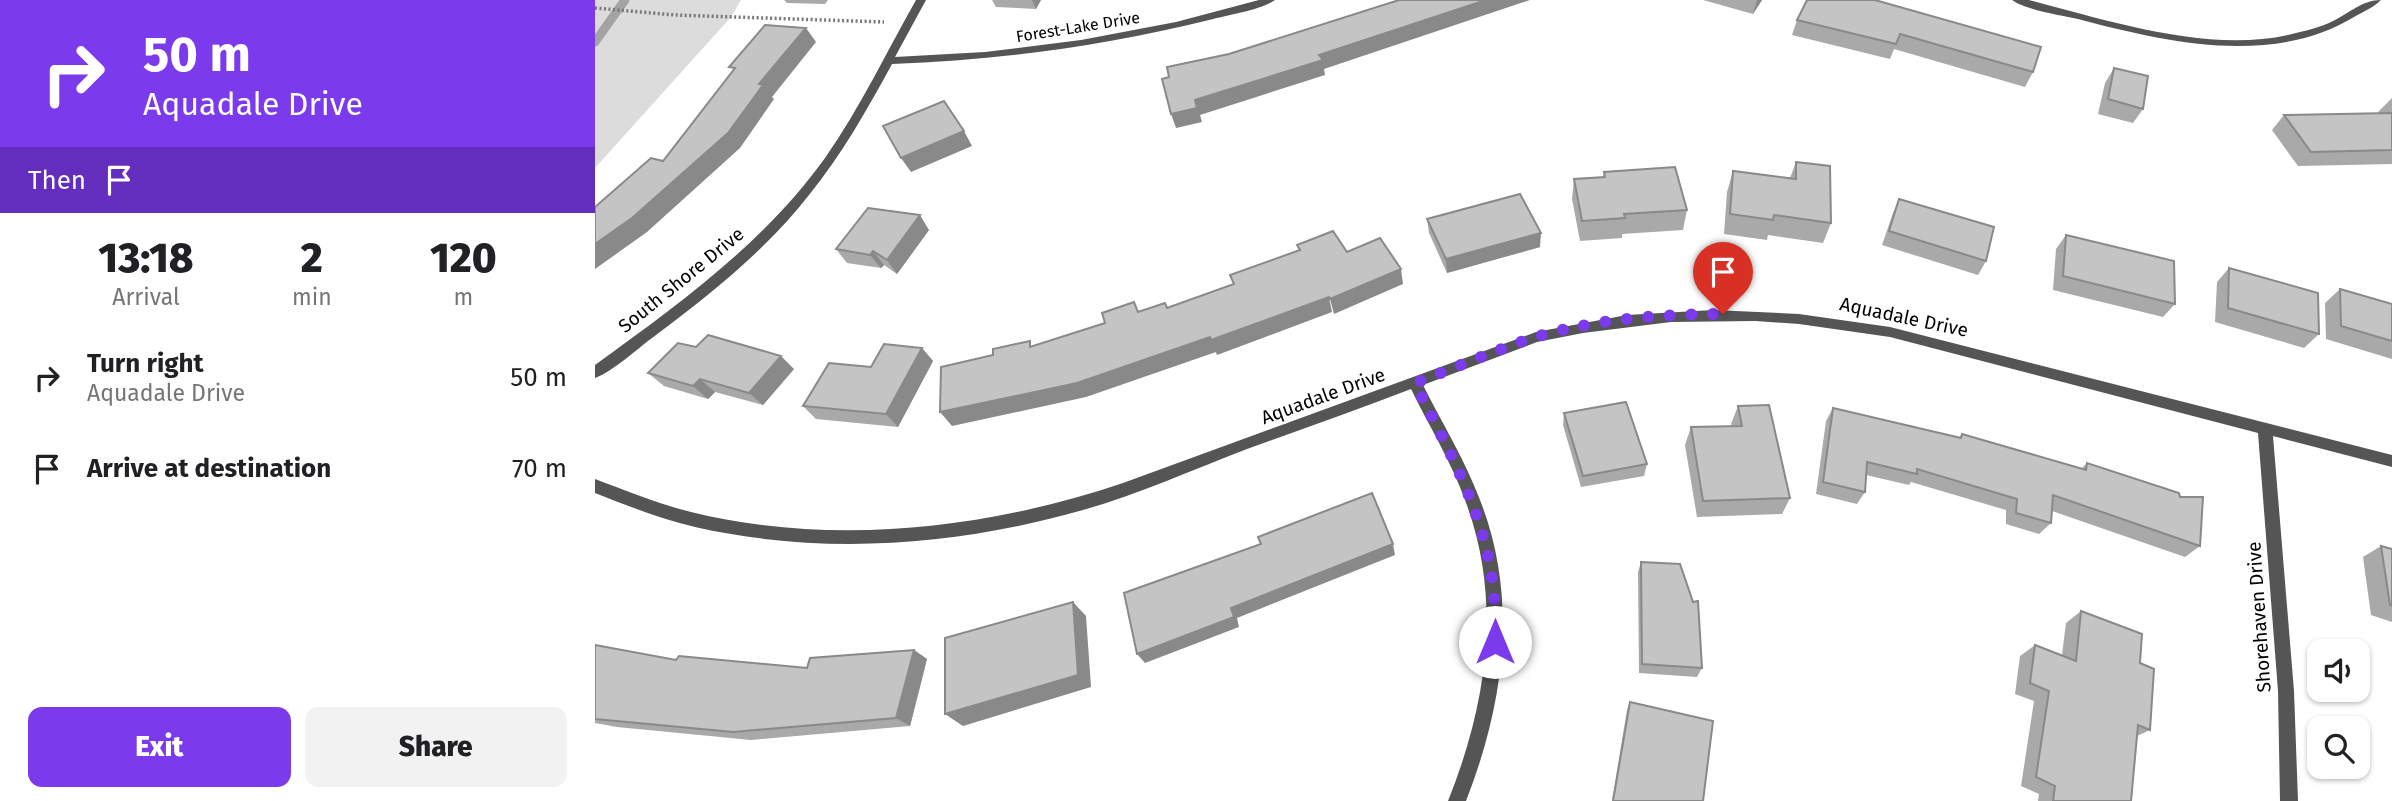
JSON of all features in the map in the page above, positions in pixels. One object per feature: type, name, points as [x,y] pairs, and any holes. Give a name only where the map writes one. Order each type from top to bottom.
[{"type":"street","name":"South Shore Drive","points":[[595,372],[692,301],[765,237],[829,162],[921,0]]},
{"type":"street","name":"Forest-Lake Drive","points":[[888,61],[948,60],[1066,48],[1196,21],[1270,0]]},
{"type":"street","points":[[2017,0],[2162,36],[2231,42],[2278,40],[2312,34],[2356,16],[2376,0]]},
{"type":"street","name":"Aquadale Drive","points":[[595,486],[683,516],[748,530],[803,536],[905,535],[954,530],[1005,522],[1085,502],[1536,337],[1579,327],[1653,316],[1746,314],[1823,321],[1890,332],[2392,461]]},
{"type":"street","points":[[1415,383],[1474,501],[1488,555],[1494,593],[1494,668],[1484,722],[1470,772],[1457,801]]},
{"type":"street","name":"Shorehaven Drive","points":[[2265,429],[2286,691],[2289,801]]},
{"type":"path","points":[[595,8],[671,15],[890,22]]},
{"type":"shaded area","points":[[595,0],[741,0],[731,17],[595,168]]},
{"type":"building","points":[[1399,0],[1486,0],[1319,55],[1323,60],[1195,100],[1197,108],[1171,114],[1162,79],[1169,77],[1167,67],[1229,54]]},
{"type":"building","points":[[1807,0],[1875,0],[2041,47],[2033,72],[1900,34],[1896,44],[1797,20]]},
{"type":"building","points":[[765,25],[806,28],[759,84],[763,85],[728,133],[632,218],[595,244],[595,207],[651,158],[663,161],[735,68],[729,67]]},
{"type":"building","points":[[2114,68],[2148,76],[2143,109],[2108,99]]},
{"type":"building","points":[[944,101],[964,131],[901,158],[883,126]]},
{"type":"building","points":[[2392,113],[2392,150],[2311,152],[2284,115]]},
{"type":"building","points":[[1796,162],[1830,166],[1831,223],[1774,215],[1773,220],[1730,214],[1733,171],[1796,179]]},
{"type":"building","points":[[1675,167],[1687,210],[1624,214],[1625,218],[1582,221],[1574,179],[1605,177],[1604,172]]},
{"type":"building","points":[[1520,194],[1541,233],[1446,259],[1427,219]]},
{"type":"building","points":[[1899,199],[1994,227],[1986,261],[1889,231]]},
{"type":"building","points":[[868,208],[920,215],[887,260],[873,251],[870,255],[836,249]]},
{"type":"building","points":[[1333,231],[1347,252],[1380,238],[1401,269],[1330,299],[1329,297],[1211,340],[1210,337],[1077,383],[940,412],[941,367],[993,355],[993,349],[1030,341],[1030,347],[1105,323],[1102,313],[1134,302],[1138,312],[1165,303],[1167,308],[1234,284],[1230,275],[1300,250],[1297,245]]},
{"type":"building","points":[[2066,235],[2174,261],[2175,304],[2063,276]]},
{"type":"building","points":[[2229,268],[2318,293],[2319,334],[2228,308]]},
{"type":"building","points":[[2340,289],[2392,304],[2392,341],[2341,326]]},
{"type":"building","points":[[708,335],[781,356],[749,393],[700,379],[693,386],[648,373],[678,343],[696,347]]},
{"type":"building","points":[[884,344],[922,348],[886,414],[803,406],[829,363],[871,367]]},
{"type":"building","points":[[1626,402],[1647,464],[1583,476],[1564,413]]},
{"type":"building","points":[[1769,405],[1790,498],[1703,501],[1691,427],[1742,426],[1738,406]]},
{"type":"building","points":[[1833,408],[1961,438],[1962,434],[2086,470],[2087,463],[2179,493],[2180,497],[2203,497],[2200,546],[2053,495],[2051,523],[2016,513],[2017,499],[1917,469],[1917,474],[1867,462],[1865,492],[1823,482]]},
{"type":"building","points":[[1372,493],[1393,544],[1231,608],[1234,617],[1137,654],[1124,593],[1261,544],[1258,537]]},
{"type":"building","points":[[2381,546],[2392,549],[2392,606],[2390,605]]},
{"type":"building","points":[[1641,562],[1680,564],[1693,602],[1698,601],[1702,668],[1642,664]]},
{"type":"building","points":[[1073,602],[1078,675],[945,714],[945,638]]},
{"type":"building","points":[[2081,611],[2142,634],[2140,663],[2154,669],[2150,730],[2138,725],[2131,801],[2053,801],[2055,786],[2036,777],[2049,691],[2030,683],[2035,645],[2076,661]]},
{"type":"building","points":[[595,645],[676,660],[679,656],[807,668],[810,658],[914,650],[896,718],[733,732],[595,719]]},
{"type":"building","points":[[1630,702],[1713,721],[1703,801],[1613,801]]},
{"type":"waterway","points":[[595,42],[625,0]]},
{"type":"route","points":[[1495,642],[1494,593],[1483,530],[1474,501],[1415,383],[1536,337],[1579,327],[1653,316],[1723,314]]}]
